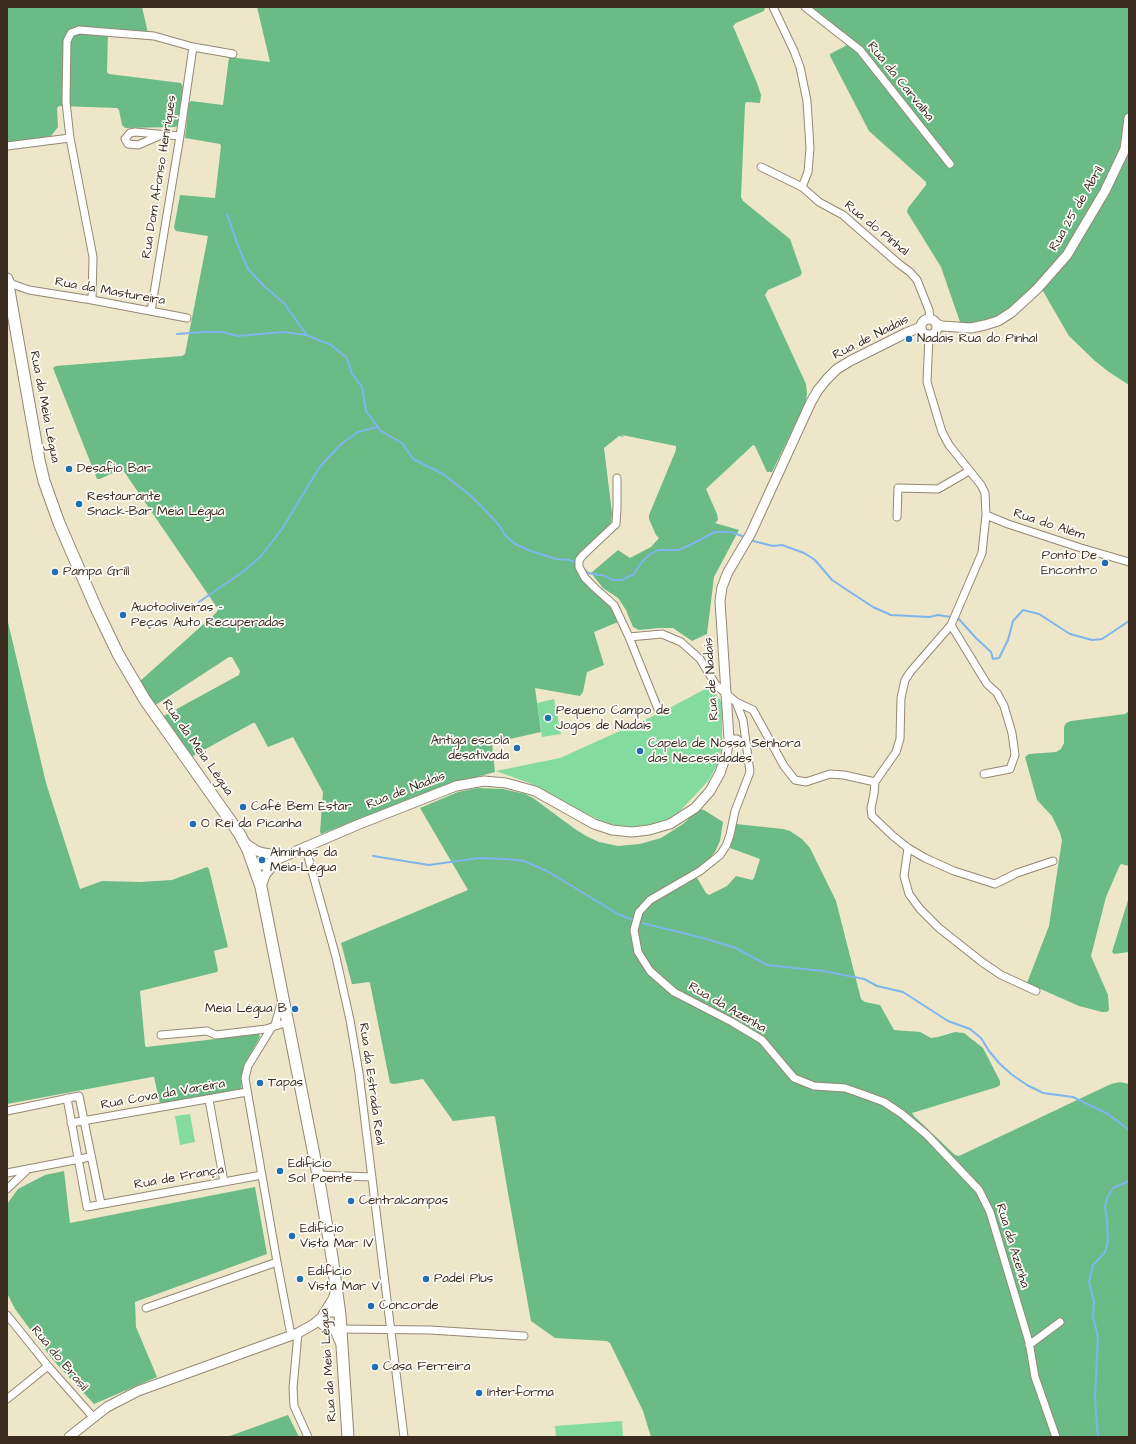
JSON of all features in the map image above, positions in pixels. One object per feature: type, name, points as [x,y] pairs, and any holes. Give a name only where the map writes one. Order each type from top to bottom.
[{"type":"main road","name":"Rua da Meia Légua","points":[[7,278],[12,291],[12,307],[27,396],[44,481],[78,569],[118,654],[142,693],[228,816],[245,843],[262,887],[318,1175],[332,1257],[340,1315],[338,1330],[342,1349],[348,1437]]},
{"type":"street","points":[[773,7],[800,67],[807,101],[810,148],[808,172],[802,187]]},
{"type":"street","name":"Rua da Carvalha","points":[[805,7],[860,50],[950,164]]},
{"type":"street","points":[[92,300],[93,257],[70,138],[66,94],[67,41],[71,34],[79,30],[154,36],[193,47],[233,54]]},
{"type":"street","name":"Rua Dom Afonso Henriques","points":[[151,311],[193,47]]},
{"type":"street","name":"Rua 25 de Abril","points":[[933,322],[942,326],[971,328],[985,325],[998,321],[1012,312],[1034,292],[1068,255],[1105,191],[1125,149],[1129,118]]},
{"type":"street","points":[[161,135],[180,136]]},
{"type":"street","points":[[7,146],[70,138]]},
{"type":"street","name":"Rua do Pinhal","points":[[761,167],[802,187],[819,202],[843,215],[910,272],[917,280],[933,322]]},
{"type":"street","name":"Rua da Mastureira","points":[[12,291],[29,290],[187,318]]},
{"type":"street","points":[[924,320],[933,322],[936,331],[929,335],[924,333],[921,327],[924,320]]},
{"type":"street","name":"Rua de Nadais","points":[[252,861],[258,865],[264,865],[274,858],[288,854],[456,786],[484,781],[506,783],[535,791],[594,824],[612,830],[632,832],[649,830],[670,824],[688,813],[710,791],[720,773],[729,739],[720,601],[722,587],[728,572],[751,533],[811,402],[826,379],[837,369],[850,361],[921,327]]},
{"type":"street","points":[[929,335],[927,382],[942,432],[949,445],[985,493],[986,515],[982,553],[951,625],[911,671],[906,680],[901,698],[900,739],[896,752],[874,782],[874,794],[871,808],[872,816],[908,848],[925,858],[954,871],[995,884],[1053,861]]},
{"type":"street","points":[[897,517],[898,488],[938,489],[969,471]]},
{"type":"street","points":[[617,478],[616,524],[583,555],[579,560],[579,567],[585,578],[614,605],[629,637],[658,709]]},
{"type":"street","name":"Rua do Além","points":[[986,515],[1008,524],[1081,548],[1129,562]]},
{"type":"street","points":[[951,625],[987,684],[997,693],[1004,706],[1012,733],[1015,755],[1010,769],[984,774]]},
{"type":"street","points":[[629,637],[662,634],[681,642],[700,659],[716,685],[726,695],[736,702],[753,710],[784,766],[795,780],[806,782],[830,774],[844,775],[874,782]]},
{"type":"street","name":"Rua da Azenha","points":[[736,702],[743,720],[750,772],[735,811],[726,846],[720,855],[710,863],[650,900],[639,912],[634,930],[638,952],[650,971],[674,992],[732,1022],[762,1040],[794,1078],[814,1086],[845,1088],[884,1102],[902,1114],[927,1135],[980,1190],[990,1212],[1029,1345],[1035,1377],[1056,1437]]},
{"type":"street","points":[[729,739],[737,739],[747,746]]},
{"type":"street","name":"Rua de Nadais","points":[[245,843],[257,851],[274,858]]},
{"type":"street","name":"Rua da Estrada Real","points":[[305,846],[336,957],[350,1020],[372,1177],[404,1437]]},
{"type":"street","points":[[908,848],[904,876],[909,894],[920,909],[939,928],[982,962],[1001,974],[1036,991]]},
{"type":"street","points":[[262,887],[265,875],[274,858]]},
{"type":"street","points":[[284,997],[274,1023],[248,1066],[245,1078],[277,1262],[294,1334],[294,1406],[308,1437]]},
{"type":"street","points":[[161,1035],[207,1031],[216,1035],[266,1029],[274,1023],[288,1019]]},
{"type":"street","points":[[274,1023],[291,1037]]},
{"type":"street","name":"Rua Cova da Vareira","points":[[71,1124],[247,1092]]},
{"type":"street","points":[[7,1111],[79,1096],[90,1157],[101,1204]]},
{"type":"street","points":[[67,1098],[78,1159]]},
{"type":"street","points":[[209,1100],[224,1182]]},
{"type":"street","points":[[7,1173],[90,1157]]},
{"type":"street","name":"Rua de França","points":[[78,1159],[87,1207],[262,1175]]},
{"type":"street","points":[[7,1189],[28,1169]]},
{"type":"street","points":[[318,1175],[372,1177]]},
{"type":"street","points":[[146,1308],[277,1262]]},
{"type":"street","points":[[69,1437],[93,1417],[113,1404],[138,1391],[294,1334],[314,1324],[323,1315],[333,1299],[336,1289]]},
{"type":"street","points":[[323,1315],[331,1311],[340,1315]]},
{"type":"street","name":"Rua do Brasil","points":[[7,1315],[48,1366],[93,1417]]},
{"type":"street","points":[[323,1315],[323,1326],[338,1330]]},
{"type":"street","points":[[1029,1345],[1060,1322]]},
{"type":"street","points":[[294,1334],[322,1329],[391,1329],[524,1336]]},
{"type":"street","points":[[7,1399],[48,1366]]},
{"type":"green space","points":[[7,7],[142,7],[148,33],[108,31],[107,72],[109,74],[181,83],[183,87],[178,125],[175,127],[125,128],[122,125],[119,110],[117,108],[59,106],[57,108],[58,127],[51,136],[7,143]]},
{"type":"green space","points":[[257,7],[765,7],[764,11],[736,23],[733,26],[761,95],[760,103],[746,102],[745,105],[741,197],[743,201],[790,239],[802,273],[800,276],[768,290],[765,295],[806,384],[807,394],[805,404],[772,472],[767,472],[755,446],[753,445],[706,489],[717,514],[718,520],[715,523],[739,530],[714,577],[707,634],[692,641],[673,628],[639,630],[633,627],[626,610],[618,598],[603,588],[591,573],[618,550],[630,558],[651,547],[659,538],[656,535],[649,519],[649,515],[676,450],[676,446],[622,435],[624,437],[619,436],[604,448],[612,513],[611,524],[577,557],[575,561],[582,580],[593,591],[612,605],[618,622],[594,632],[604,665],[587,672],[583,692],[580,696],[535,688],[541,732],[492,743],[495,772],[442,786],[321,834],[323,792],[293,737],[268,747],[255,723],[253,723],[191,757],[162,717],[239,675],[240,671],[232,657],[229,657],[154,706],[139,682],[217,612],[218,609],[123,470],[121,469],[97,479],[53,368],[56,366],[182,356],[185,354],[208,236],[176,231],[174,228],[180,195],[215,198],[221,146],[220,144],[185,138],[189,103],[191,101],[223,105],[229,57],[270,62]]},
{"type":"green space","points":[[810,7],[1129,7],[1129,385],[1095,361],[1069,336],[1040,286],[1008,310],[993,319],[971,325],[960,322],[941,267],[907,212],[908,208],[926,185],[926,182],[869,131],[830,56],[830,54],[853,42]]},
{"type":"green space","points":[[7,618],[46,783],[80,889],[102,881],[140,882],[172,880],[207,867],[209,869],[228,947],[214,951],[218,970],[217,972],[140,991],[145,1045],[146,1047],[259,1034],[260,1037],[244,1065],[241,1089],[160,1104],[154,1077],[152,1077],[7,1104]]},
{"type":"green space","points":[[709,687],[722,703],[722,745],[718,763],[709,780],[680,811],[668,819],[647,825],[624,828],[604,822],[574,808],[537,786],[496,771],[560,758],[660,713]]},
{"type":"green space","name":"Pequeno Campo de Jogos de Nadais","points":[[554,699],[561,734],[542,737],[537,703]]},
{"type":"green space","points":[[1129,711],[1129,866],[1121,864],[1106,897],[1091,956],[1108,995],[1109,1010],[1107,1012],[1102,1012],[1079,1006],[1027,983],[1049,926],[1062,840],[1052,816],[1037,800],[1025,757],[1029,754],[1056,752],[1061,749],[1064,743],[1064,727],[1066,723],[1071,721],[1125,714]]},
{"type":"green space","points":[[477,788],[503,789],[525,794],[533,798],[586,836],[599,842],[618,846],[640,844],[661,838],[683,824],[700,809],[704,810],[723,822],[720,841],[715,852],[709,859],[693,871],[706,893],[709,895],[727,886],[736,876],[752,880],[754,878],[760,859],[730,848],[736,824],[783,829],[790,831],[802,839],[810,848],[836,901],[861,999],[865,1002],[880,1005],[894,1030],[920,1032],[931,1038],[955,1032],[964,1033],[983,1048],[1000,1081],[1000,1085],[997,1087],[912,1113],[955,1155],[959,1156],[1111,1084],[1120,1082],[1129,1084],[1129,1437],[651,1437],[643,1411],[610,1343],[607,1341],[555,1338],[531,1321],[495,1117],[453,1121],[423,1079],[394,1084],[390,1083],[370,983],[352,984],[341,943],[468,890],[420,808],[458,792]]},
{"type":"green space","points":[[1129,897],[1129,952],[1114,954],[1112,952]]},
{"type":"green space","points":[[190,1114],[195,1142],[180,1145],[175,1116]]},
{"type":"green space","points":[[64,1171],[70,1223],[255,1187],[267,1254],[135,1302],[136,1327],[157,1377],[94,1404],[53,1360],[15,1309],[7,1293],[7,1204],[18,1189],[45,1175]]},
{"type":"green space","points":[[288,1415],[299,1437],[227,1437]]},
{"type":"green space","points":[[622,1421],[623,1437],[556,1437],[555,1426]]},
{"type":"waterway","points":[[227,214],[248,269],[264,286],[284,303],[306,334]]},
{"type":"waterway","points":[[177,334],[222,332],[238,336],[283,332],[306,335],[331,345],[347,358],[352,374],[362,387],[366,411],[381,431],[402,443],[413,459],[443,474],[470,495],[498,524],[505,535],[515,544],[556,559],[569,560],[577,563]]},
{"type":"waterway","points":[[199,602],[244,571],[261,556],[282,529],[319,468],[341,444],[358,432],[377,427]]},
{"type":"waterway","points":[[582,567],[588,573],[603,575],[612,580],[622,580],[634,574],[641,563],[649,555],[658,550],[678,550],[715,532],[731,532],[742,536]]},
{"type":"waterway","points":[[753,541],[773,546],[782,545],[804,553],[815,560],[832,580],[873,607],[891,615],[929,617],[938,615],[951,617]]},
{"type":"waterway","points":[[957,617],[991,652],[993,659],[999,658],[1008,640],[1013,621],[1023,610],[1039,614],[1070,634],[1092,640],[1102,639],[1129,621]]},
{"type":"waterway","points":[[373,856],[429,865],[479,858],[524,861],[547,871],[618,914],[633,920]]},
{"type":"waterway","points":[[642,923],[736,948],[767,965],[823,971],[864,979],[877,986],[903,992],[948,1021],[970,1029],[981,1038],[999,1063],[1011,1074],[1027,1085],[1043,1093],[1073,1097],[1108,1114],[1129,1130]]},
{"type":"waterway","points":[[1098,1437],[1095,1400],[1098,1337],[1093,1316],[1094,1302],[1089,1282],[1093,1265],[1105,1252],[1108,1241],[1105,1207],[1107,1198],[1113,1188],[1129,1181]]},
{"type":"place","name":"Nadais Rua do Pinhal","points":[[909,339]]},
{"type":"place","name":"Desafio Bar","points":[[69,469]]},
{"type":"place","name":"Restaurante Snack-Bar Meia Légua","points":[[79,504]]},
{"type":"place","name":"Ponto De Encontro","points":[[1105,563]]},
{"type":"place","name":"Pampa Grill","points":[[55,572]]},
{"type":"place","name":"Auotooliveiras - Peças Auto Recuperadas","points":[[123,615]]},
{"type":"place","name":"Pequeno Campo de Jogos de Nadais","points":[[548,718]]},
{"type":"place","name":"Antiga escola desativada","points":[[517,748]]},
{"type":"place","name":"Capela de Nossa Senhora das Necessidades","points":[[640,751]]},
{"type":"place","name":"Café Bem Estar","points":[[243,807]]},
{"type":"place","name":"O Rei da Picanha","points":[[193,824]]},
{"type":"place","name":"Alminhas da Meia-Légua","points":[[262,860]]},
{"type":"place","name":"Meia Légua B","points":[[295,1009]]},
{"type":"place","name":"Tapas","points":[[260,1083]]},
{"type":"place","name":"Edifício Sol Poente","points":[[280,1171]]},
{"type":"place","name":"Centralcampas","points":[[351,1201]]},
{"type":"place","name":"Edifício Vista Mar IV","points":[[292,1236]]},
{"type":"place","name":"Edifício Vista Mar V","points":[[300,1279]]},
{"type":"place","name":"Padel Plus","points":[[426,1279]]},
{"type":"place","name":"Concorde","points":[[371,1306]]},
{"type":"place","name":"Casa Ferreira","points":[[375,1367]]},
{"type":"place","name":"Interforma","points":[[479,1393]]}]
